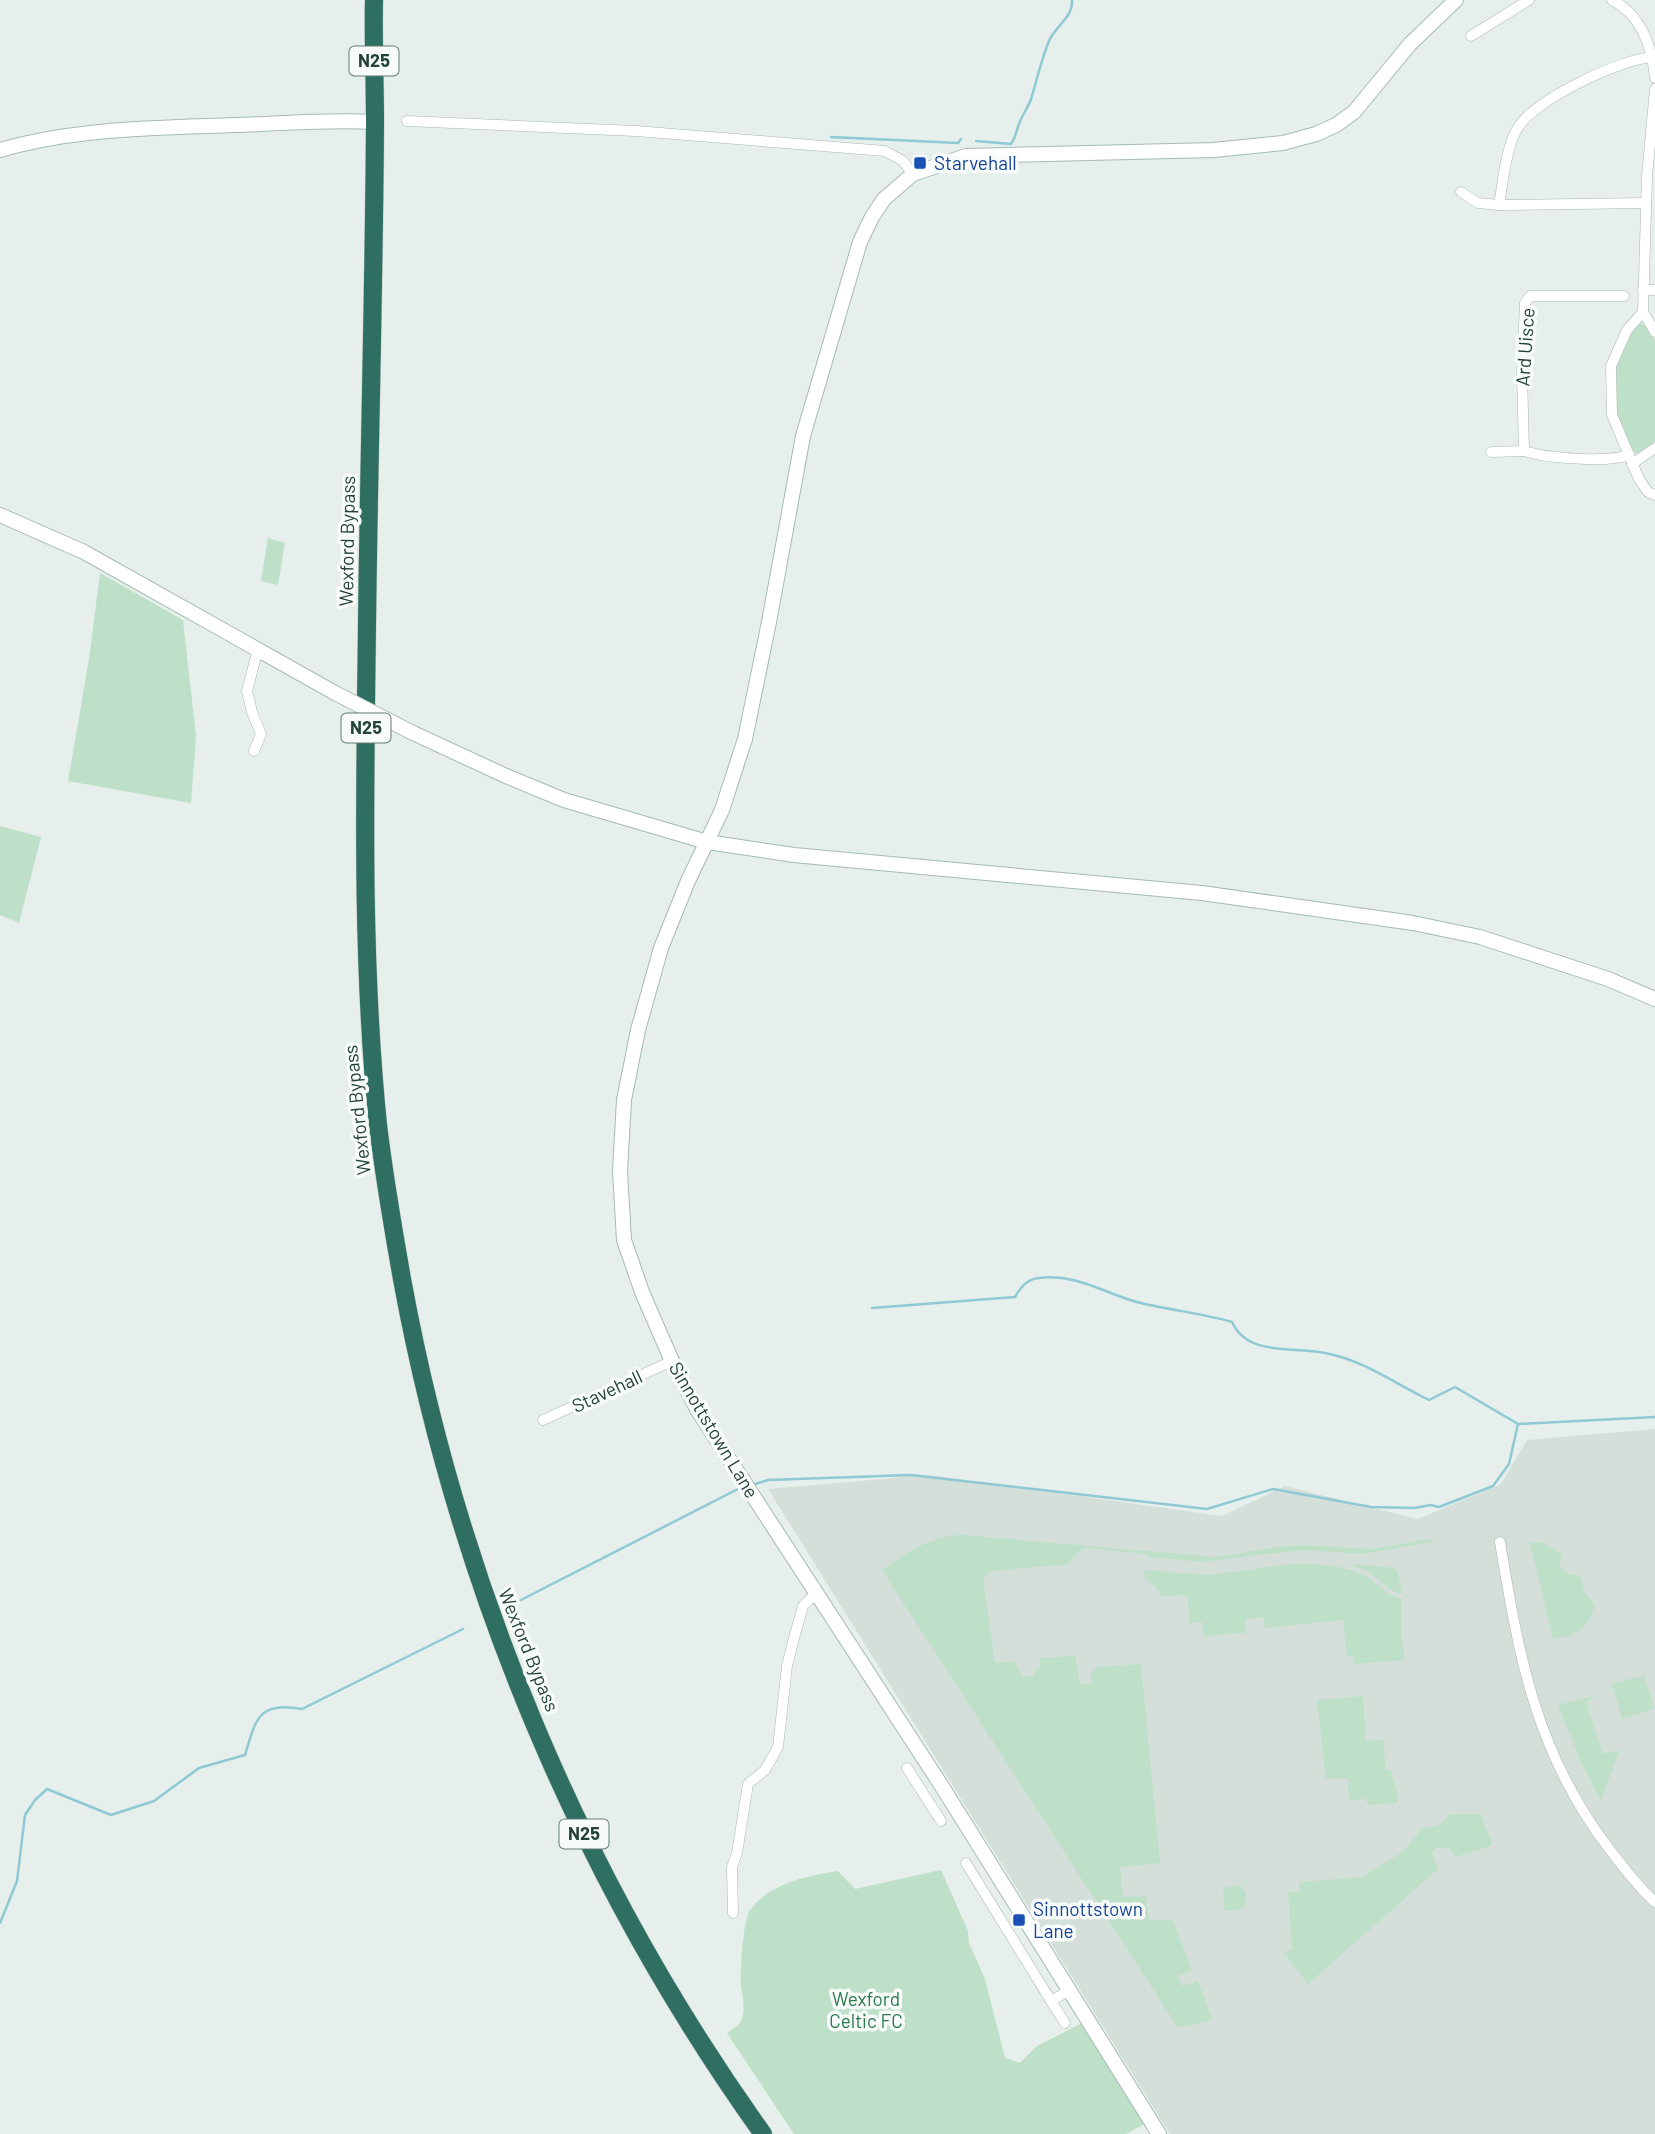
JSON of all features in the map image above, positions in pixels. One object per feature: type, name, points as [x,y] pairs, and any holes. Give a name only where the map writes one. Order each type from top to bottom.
[{"type":"highway","name":"Wexford Bypass","points":[[374,0],[365,834],[368,997],[378,1126],[389,1208],[421,1379],[444,1465],[483,1590],[531,1712],[583,1832],[610,1885],[695,2034],[763,2134]]},
{"type":"street","points":[[407,121],[636,131],[885,151],[903,161],[912,174],[966,156],[1254,147],[1300,140],[1336,125],[1354,112],[1410,44],[1456,0]]},
{"type":"street","points":[[1471,36],[1529,0]]},
{"type":"street","points":[[1612,0],[1634,18],[1646,37],[1653,57],[1655,78]]},
{"type":"street","points":[[1499,205],[1509,152],[1517,128],[1528,115],[1605,69],[1628,61],[1653,57]]},
{"type":"street","points":[[1655,89],[1651,178],[1645,203],[1643,290],[1643,312],[1655,332]]},
{"type":"street","points":[[0,149],[34,140],[100,132],[374,122]]},
{"type":"street","name":"Sinnottstown Lane","points":[[912,174],[884,199],[860,242],[803,436],[745,739],[722,810],[661,948],[638,1030],[624,1100],[622,1125],[621,1205],[624,1240],[642,1292],[672,1362],[698,1411],[941,1785],[1159,2134]]},
{"type":"street","points":[[1461,192],[1478,203],[1499,205],[1645,203]]},
{"type":"street","points":[[1643,290],[1655,290]]},
{"type":"street","name":"Ard Uisce","points":[[1524,451],[1521,374],[1525,303],[1530,296],[1624,296]]},
{"type":"street","points":[[1643,312],[1627,330],[1611,366],[1612,415],[1639,479],[1648,492],[1655,495]]},
{"type":"street","points":[[1491,452],[1524,451],[1538,456],[1630,460],[1655,448]]},
{"type":"street","points":[[0,515],[84,552],[335,693],[506,776],[564,800],[707,842],[794,855],[1202,893],[1400,920],[1480,937],[1608,979],[1655,999]]},
{"type":"street","points":[[254,751],[261,734],[247,691],[258,649]]},
{"type":"street","name":"Stavehall","points":[[543,1420],[672,1362]]},
{"type":"street","points":[[1500,1542],[1517,1640],[1545,1738],[1573,1797],[1597,1834],[1655,1902]]},
{"type":"street","points":[[733,1913],[732,1867],[737,1853],[748,1784],[765,1770],[778,1747],[787,1666],[793,1638],[803,1606],[815,1594]]},
{"type":"street","points":[[907,1769],[941,1821]]},
{"type":"street","points":[[924,1794],[941,1785]]},
{"type":"street","points":[[966,1863],[1065,2023]]},
{"type":"street","points":[[1051,2001],[1068,1992]]},
{"type":"shaded area","points":[[1655,1429],[1655,2134],[1170,2134],[768,1489],[928,1475],[1222,1516],[1285,1486],[1418,1519],[1501,1484],[1527,1440]]},
{"type":"green space","points":[[1641,323],[1655,340],[1655,441],[1644,453],[1637,454],[1627,442],[1620,425],[1615,407],[1614,387],[1621,349],[1629,334]]},
{"type":"green space","points":[[268,538],[285,543],[278,585],[261,581]]},
{"type":"green space","points":[[100,573],[183,620],[196,736],[191,803],[68,781],[89,659]]},
{"type":"green space","points":[[0,826],[41,837],[19,923],[0,915]]},
{"type":"green space","points":[[962,1535],[1215,1557],[1301,1545],[1371,1549],[1431,1539],[1431,1542],[1363,1554],[1301,1550],[1203,1562],[1084,1548],[1069,1564],[992,1571],[983,1579],[995,1663],[1014,1661],[1023,1677],[1032,1676],[1040,1667],[1040,1658],[1075,1656],[1080,1684],[1091,1683],[1091,1673],[1097,1667],[1141,1664],[1160,1863],[1120,1867],[1123,1897],[1146,1896],[1149,1920],[1173,1920],[1192,1971],[1178,1976],[1182,1986],[1198,1981],[1212,2020],[1178,2028],[882,1570],[929,1542]]},
{"type":"green space","points":[[1543,1542],[1562,1554],[1559,1564],[1567,1573],[1581,1577],[1584,1592],[1595,1605],[1585,1626],[1569,1636],[1553,1639],[1530,1543]]},
{"type":"green space","points":[[1290,1564],[1320,1564],[1350,1570],[1401,1599],[1401,1636],[1405,1660],[1354,1664],[1353,1656],[1347,1656],[1343,1620],[1265,1628],[1263,1617],[1246,1619],[1245,1633],[1203,1636],[1202,1622],[1190,1623],[1187,1595],[1161,1596],[1155,1586],[1145,1580],[1144,1570],[1209,1575]]},
{"type":"green space","points":[[1349,1564],[1397,1570],[1403,1594],[1391,1590],[1369,1572]]},
{"type":"green space","points":[[1644,1675],[1654,1709],[1622,1719],[1612,1684]]},
{"type":"green space","points":[[1363,1696],[1366,1741],[1383,1740],[1386,1770],[1391,1770],[1398,1803],[1369,1805],[1365,1799],[1349,1800],[1347,1778],[1326,1779],[1317,1700]]},
{"type":"green space","points":[[1593,1696],[1594,1698],[1586,1701],[1603,1754],[1619,1750],[1601,1801],[1580,1760],[1558,1705]]},
{"type":"green space","points":[[1450,1814],[1481,1814],[1491,1846],[1455,1857],[1449,1848],[1437,1848],[1432,1852],[1438,1869],[1308,1984],[1284,1953],[1292,1949],[1288,1892],[1300,1892],[1299,1882],[1362,1877],[1404,1851],[1423,1827],[1439,1825]]},
{"type":"green space","name":"Wexford Celtic FC","points":[[941,1870],[968,1931],[969,1943],[985,1979],[1005,2058],[1020,2063],[1037,2046],[1082,2023],[1146,2123],[1126,2134],[794,2134],[727,2033],[739,2024],[743,2014],[742,1958],[750,1910],[778,1887],[814,1875],[838,1871],[855,1889]]},
{"type":"green space","points":[[1239,1885],[1246,1892],[1245,1906],[1238,1910],[1225,1911],[1225,1888]]},
{"type":"waterway","points":[[976,141],[1011,144],[1031,99],[1049,41],[1070,12],[1072,0]]},
{"type":"waterway","points":[[831,137],[958,143],[961,139]]},
{"type":"waterway","points":[[872,1308],[1015,1297],[1031,1280],[1065,1278],[1137,1302],[1232,1322],[1239,1333],[1260,1345],[1339,1356],[1365,1366],[1429,1400],[1455,1387],[1518,1424]]},
{"type":"waterway","points":[[755,1484],[768,1480],[911,1475],[1207,1509],[1273,1489],[1371,1507],[1439,1507],[1493,1486],[1509,1464],[1518,1424],[1655,1417]]},
{"type":"waterway","points":[[515,1603],[738,1489]]},
{"type":"waterway","points":[[0,1923],[17,1881],[25,1815],[47,1789],[111,1815],[154,1801],[199,1768],[245,1755],[256,1723],[268,1711],[287,1707],[302,1709],[463,1629]]},
{"type":"place","name":"Starvehall","points":[[920,163]]},
{"type":"place","name":"Sinnottstown Lane","points":[[1019,1920]]}]
